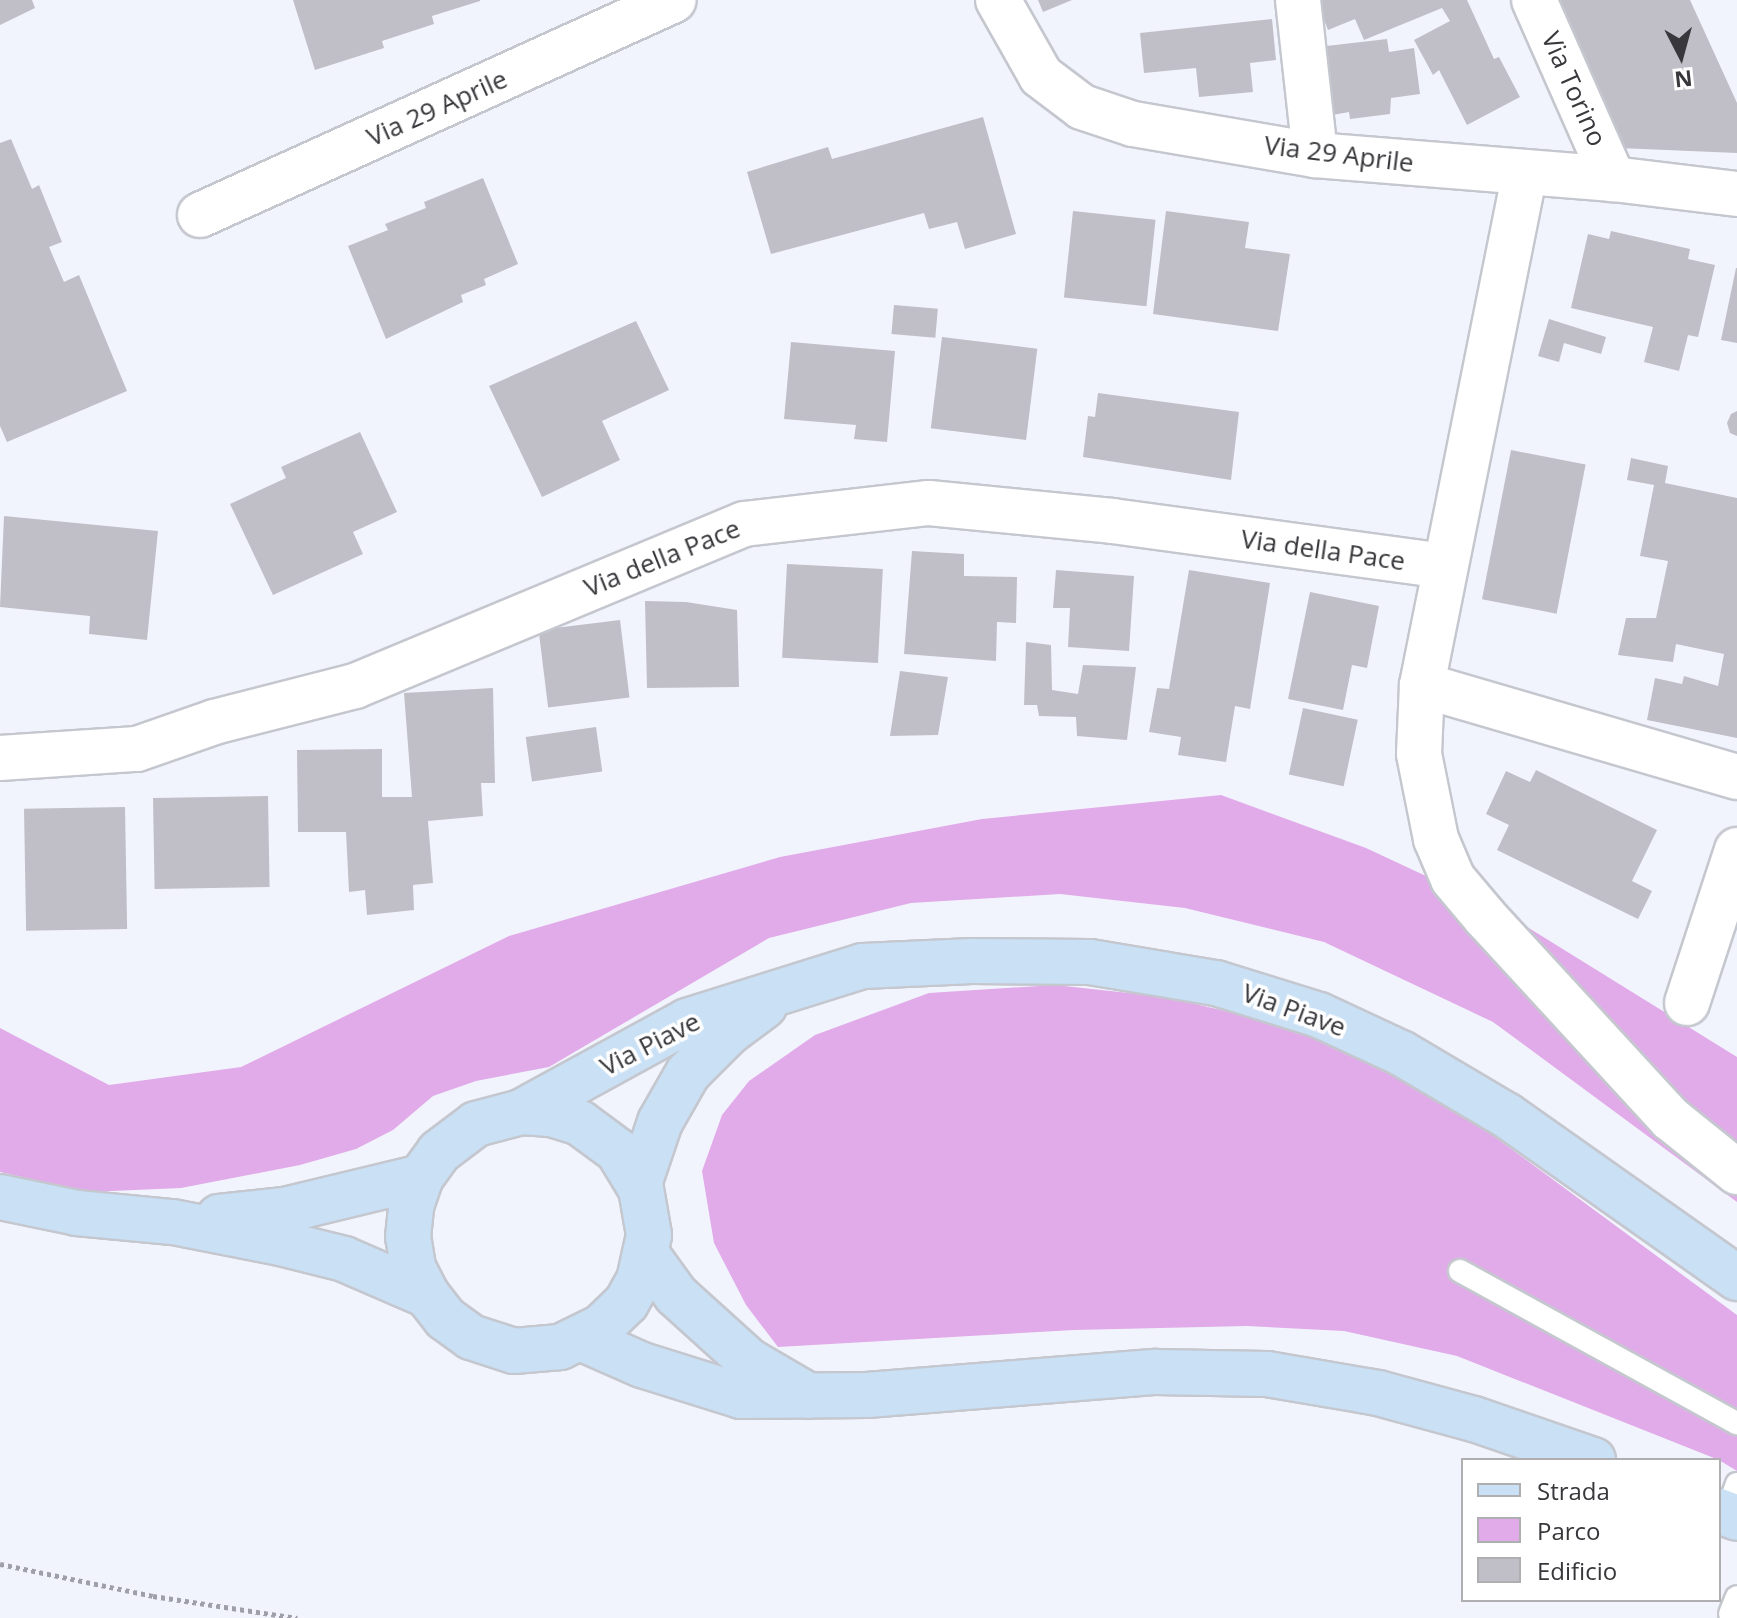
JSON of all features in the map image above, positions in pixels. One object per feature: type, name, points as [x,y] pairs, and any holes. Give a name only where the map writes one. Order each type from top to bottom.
[{"type":"street","name":"Via 29 Aprile","points":[[200,215],[674,0]]},
{"type":"street","name":"Via 29 Aprile","points":[[998,0],[1041,76],[1082,107],[1133,124],[1315,155],[1613,179],[1737,194]]},
{"type":"street","points":[[1298,0],[1315,155]]},
{"type":"street","name":"Via Torino","points":[[1534,0],[1613,179]]},
{"type":"street","name":"Via della Pace","points":[[1525,172],[1443,566],[1422,685],[1419,754],[1436,839],[1453,879],[1671,1119],[1737,1172]]},
{"type":"street","name":"Via della Pace","points":[[0,758],[137,749],[214,722],[355,686],[744,524],[929,503],[1112,521],[1443,566]]},
{"type":"street","points":[[1422,685],[1737,777]]},
{"type":"street","points":[[1687,1003],[1737,850]]},
{"type":"street","name":"Via Piave","points":[[521,1112],[687,1021],[863,966],[972,961],[1090,962],[1216,983],[1319,1015],[1401,1053],[1506,1115],[1737,1278]]},
{"type":"street","name":"Via Piave","points":[[639,1184],[660,1122],[688,1073],[729,1032],[785,991]]},
{"type":"street","points":[[521,1112],[566,1118],[594,1131],[618,1151],[639,1184],[648,1219],[647,1255],[626,1303],[583,1339],[541,1351],[497,1348],[458,1328],[427,1295],[413,1267],[408,1237],[411,1206],[421,1177],[439,1152],[463,1132],[490,1118],[521,1112]]},
{"type":"street","points":[[173,1222],[285,1210],[421,1177]]},
{"type":"street","points":[[0,1197],[77,1213],[173,1222],[344,1259],[427,1295]]},
{"type":"street","points":[[647,1255],[676,1295],[749,1361],[811,1398]]},
{"type":"street","points":[[583,1339],[642,1365],[741,1396],[811,1398],[1156,1372],[1267,1374],[1378,1393],[1474,1419],[1587,1458]]},
{"type":"lane","points":[[1460,1271],[1737,1423]]},
{"type":"path","points":[[0,1564],[153,1596],[297,1618]]},
{"type":"green space","points":[[1221,795],[1366,848],[1503,912],[1737,1057],[1737,1202],[1493,1022],[1324,942],[1185,908],[1060,894],[911,903],[769,938],[549,1067],[476,1081],[433,1096],[393,1130],[356,1149],[300,1165],[181,1188],[89,1192],[0,1172],[0,1028],[109,1085],[241,1067],[509,936],[780,857],[982,819]]},
{"type":"green space","points":[[1055,985],[1166,997],[1288,1026],[1446,1101],[1737,1315],[1737,1471],[1721,1461],[1721,1458],[1714,1458],[1457,1356],[1344,1331],[1247,1326],[1074,1330],[778,1347],[746,1305],[714,1243],[702,1171],[722,1115],[749,1081],[815,1035],[929,993]]},
{"type":"building","points":[[0,0],[32,0],[35,8],[0,25]]},
{"type":"building","points":[[293,0],[480,1],[432,16],[434,24],[382,41],[384,48],[315,70]]},
{"type":"building","points":[[1038,0],[1072,0],[1043,12]]},
{"type":"building","points":[[1316,0],[1467,0],[1494,59],[1499,57],[1520,97],[1467,125],[1439,70],[1433,75],[1414,40],[1450,21],[1442,8],[1364,40],[1355,19],[1328,30]]},
{"type":"building","points":[[1552,0],[1690,0],[1737,103],[1737,153],[1619,148]]},
{"type":"building","points":[[1272,19],[1276,60],[1250,63],[1253,92],[1199,97],[1196,68],[1144,73],[1140,33]]},
{"type":"building","points":[[1387,39],[1389,52],[1414,48],[1420,94],[1391,98],[1390,114],[1350,119],[1349,112],[1327,116],[1318,47]]},
{"type":"building","points":[[983,117],[1016,234],[965,249],[957,222],[929,229],[924,213],[771,254],[747,172],[828,147],[832,159]]},
{"type":"building","points":[[11,139],[32,189],[39,185],[62,242],[49,247],[64,282],[79,275],[127,391],[7,442],[0,426],[0,143]]},
{"type":"building","points":[[483,178],[518,264],[484,279],[486,285],[461,295],[463,302],[386,339],[348,246],[388,230],[385,224],[426,208],[424,202]]},
{"type":"building","points":[[1073,211],[1156,220],[1146,306],[1064,298]]},
{"type":"building","points":[[1166,211],[1249,222],[1245,248],[1290,254],[1278,331],[1153,314]]},
{"type":"building","points":[[1611,231],[1690,249],[1688,259],[1715,265],[1698,337],[1688,335],[1679,371],[1644,362],[1653,327],[1571,308],[1588,234],[1609,239]]},
{"type":"building","points":[[1737,268],[1737,343],[1721,340]]},
{"type":"building","points":[[894,305],[938,309],[935,338],[891,334]]},
{"type":"building","points":[[1549,319],[1606,337],[1601,354],[1564,343],[1559,362],[1538,356]]},
{"type":"building","points":[[636,321],[669,390],[602,421],[620,460],[542,497],[489,386]]},
{"type":"building","points":[[942,337],[1037,349],[1026,440],[931,428]]},
{"type":"building","points":[[791,342],[895,351],[887,442],[854,439],[856,425],[784,419]]},
{"type":"building","points":[[1098,393],[1239,412],[1231,480],[1083,457],[1088,416],[1095,417]]},
{"type":"building","points":[[1737,411],[1737,436],[1730,433],[1727,423],[1731,414]]},
{"type":"building","points":[[360,432],[397,512],[353,532],[363,554],[273,595],[230,504],[286,478],[281,467]]},
{"type":"building","points":[[1511,450],[1586,465],[1557,614],[1482,599]]},
{"type":"building","points":[[1631,458],[1668,466],[1665,483],[1737,498],[1737,738],[1647,720],[1655,678],[1682,684],[1684,676],[1718,686],[1724,654],[1676,644],[1673,662],[1618,655],[1626,618],[1656,618],[1668,561],[1640,556],[1654,485],[1627,480]]},
{"type":"building","points":[[4,516],[158,531],[147,640],[89,634],[90,616],[0,607]]},
{"type":"building","points":[[912,551],[964,554],[964,576],[1017,577],[1016,623],[997,622],[996,661],[904,654]]},
{"type":"building","points":[[787,564],[883,569],[878,663],[782,658]]},
{"type":"building","points":[[1056,570],[1134,576],[1129,651],[1068,647],[1070,608],[1053,608]]},
{"type":"building","points":[[1189,570],[1270,583],[1250,709],[1235,706],[1226,762],[1178,755],[1181,737],[1149,732],[1157,688],[1169,689]]},
{"type":"building","points":[[1310,592],[1379,606],[1367,668],[1352,665],[1343,710],[1288,699]]},
{"type":"building","points":[[645,601],[686,602],[737,610],[739,687],[647,688]]},
{"type":"building","points":[[620,620],[630,697],[548,707],[539,630]]},
{"type":"building","points":[[1026,642],[1051,645],[1052,690],[1078,694],[1083,665],[1136,667],[1127,740],[1077,736],[1076,717],[1039,716],[1037,705],[1024,705]]},
{"type":"building","points":[[900,671],[948,677],[938,735],[890,736]]},
{"type":"building","points":[[493,688],[495,783],[481,783],[483,816],[428,821],[433,883],[413,885],[414,910],[367,915],[365,890],[349,892],[346,832],[298,832],[297,750],[382,749],[382,797],[412,797],[404,693]]},
{"type":"building","points":[[1303,708],[1358,720],[1344,786],[1289,775]]},
{"type":"building","points":[[596,727],[602,772],[532,781],[526,737]]},
{"type":"building","points":[[1536,770],[1657,830],[1632,881],[1652,891],[1638,919],[1497,850],[1509,825],[1486,814],[1506,771],[1530,782]]},
{"type":"building","points":[[268,796],[270,887],[155,889],[153,798]]},
{"type":"building","points":[[125,807],[127,929],[26,931],[24,809]]}]
